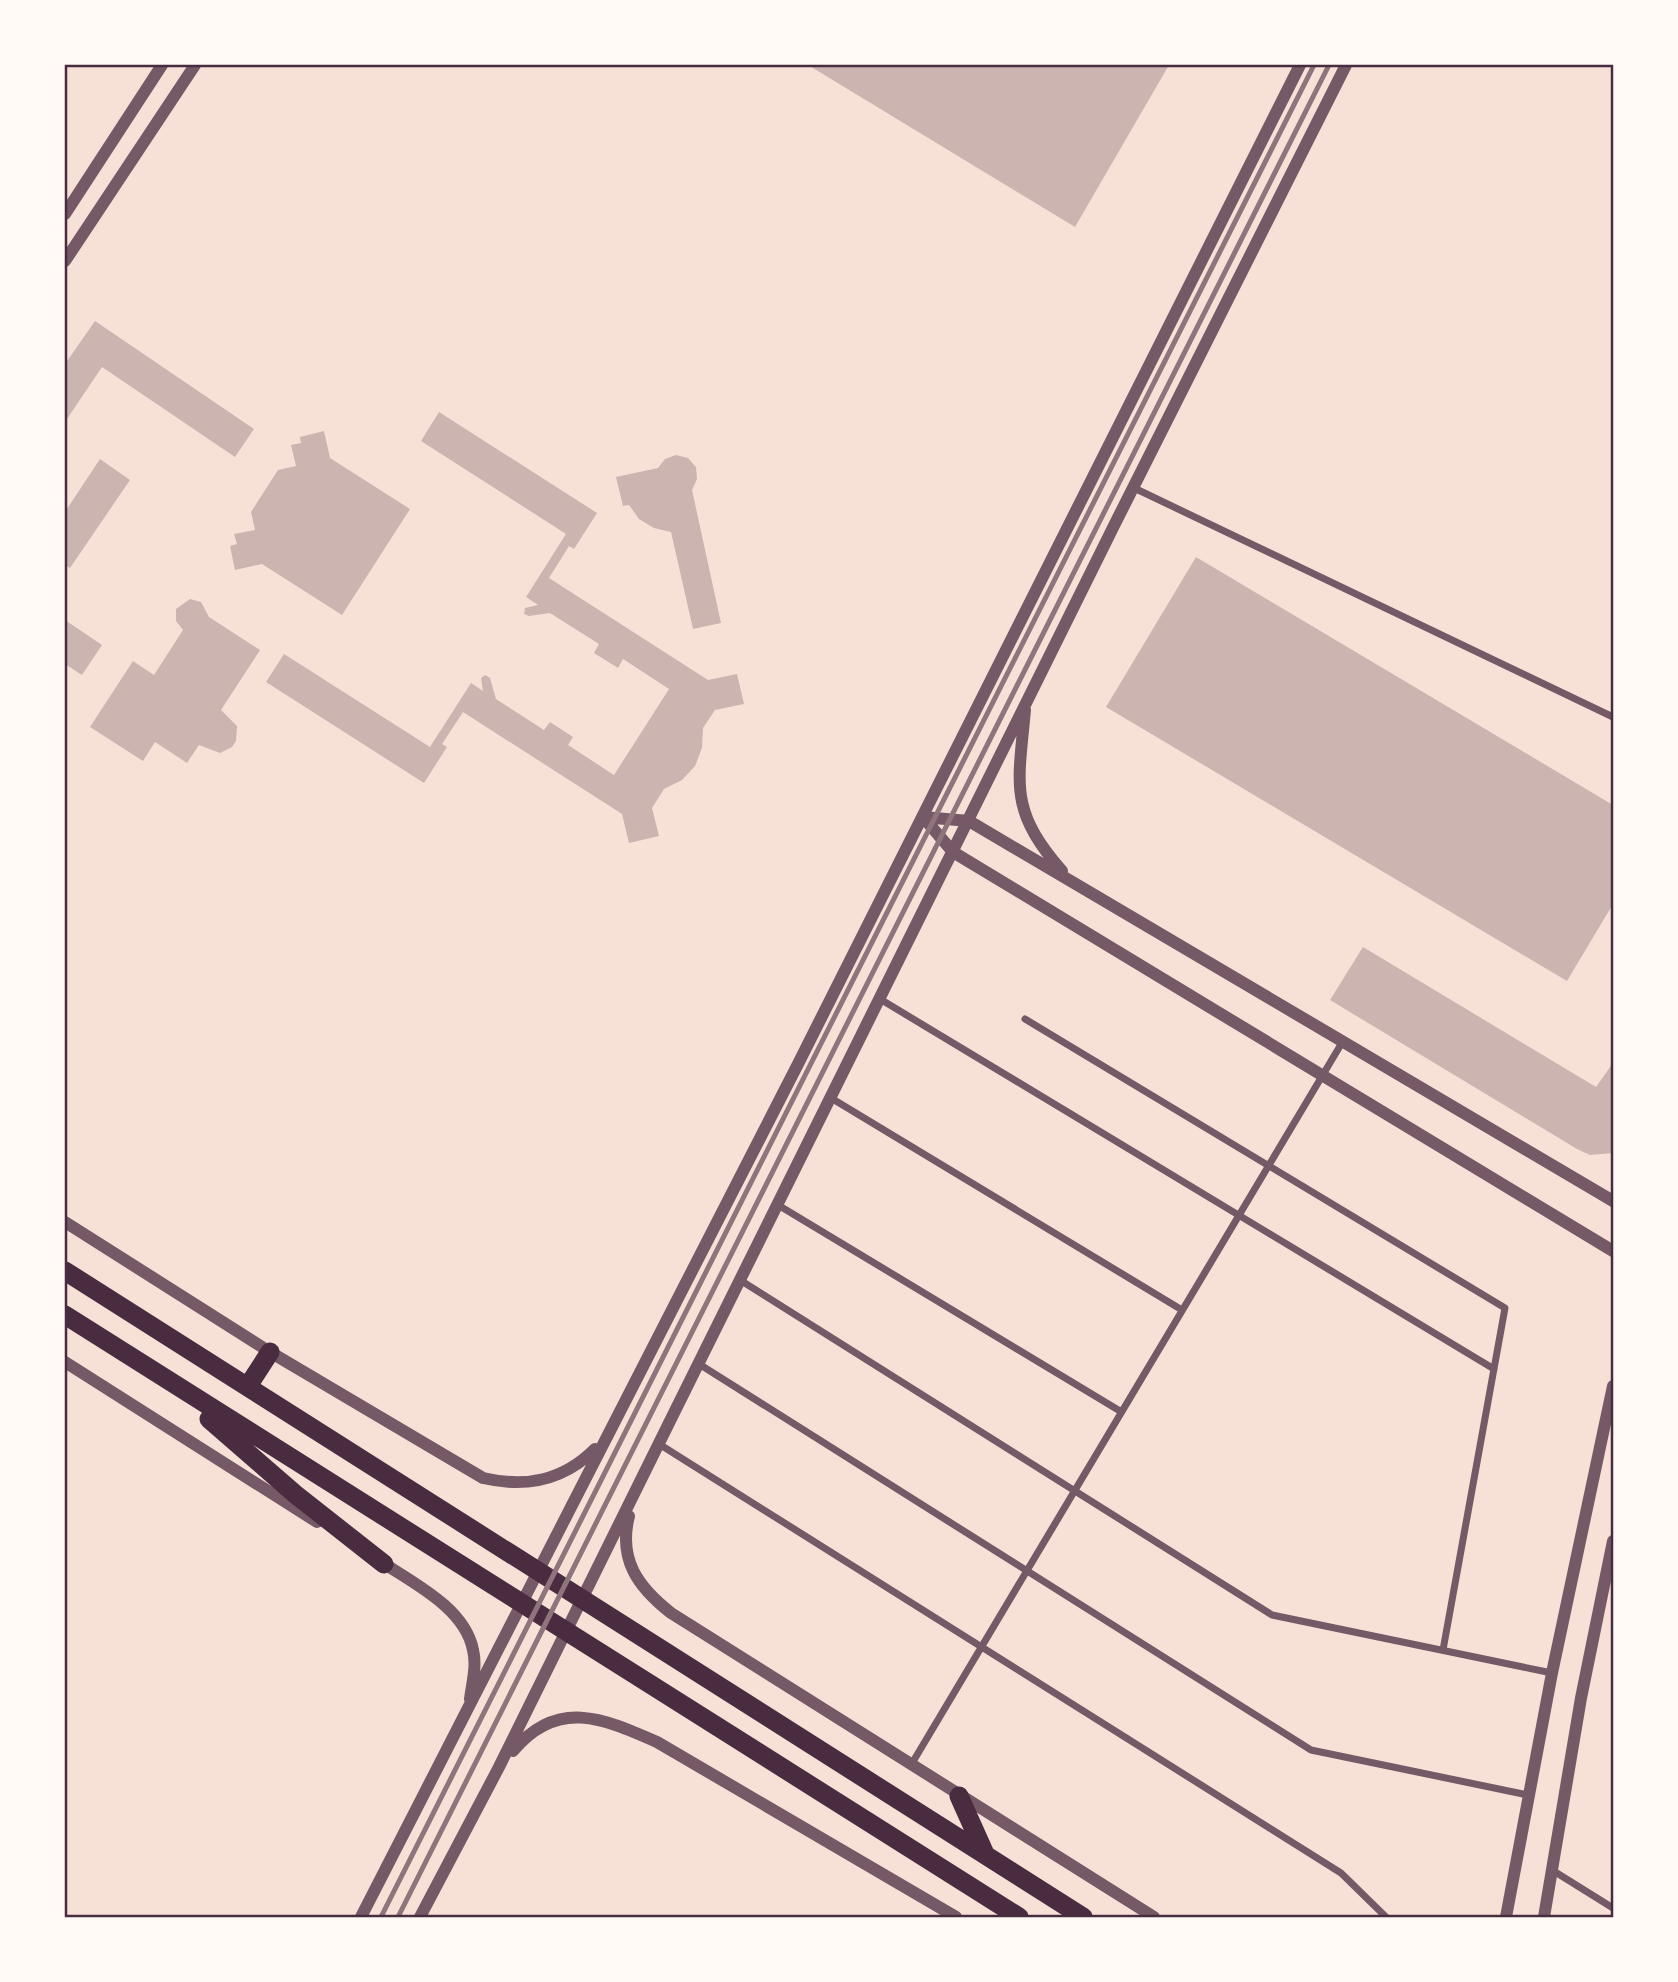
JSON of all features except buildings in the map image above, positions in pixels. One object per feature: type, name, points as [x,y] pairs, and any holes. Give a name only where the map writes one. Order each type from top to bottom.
[{"type":"highway","points":[[65,1271],[581,1601],[1083,1917]]},
{"type":"highway","points":[[65,1315],[565,1634],[1018,1917]]},
{"type":"highway","points":[[248,1387],[270,1352]]},
{"type":"highway","points":[[167,1381],[295,1494],[384,1564]]},
{"type":"highway","points":[[959,1796],[986,1855]]},
{"type":"street","points":[[65,214],[162,65]]},
{"type":"street","points":[[65,261],[195,65]]},
{"type":"street","points":[[361,1917],[923,817],[1300,65]]},
{"type":"street","points":[[420,1917],[499,1767],[969,821],[1131,487],[1346,65]]},
{"type":"street","points":[[1131,487],[1613,717]]},
{"type":"street","points":[[1026,702],[1019,775],[1026,821],[1038,844],[1069,880]]},
{"type":"street","points":[[923,817],[969,821],[1613,1201]]},
{"type":"street","points":[[923,817],[953,852],[1613,1251]]},
{"type":"street","points":[[880,999],[1494,1369]]},
{"type":"street","points":[[1025,1019],[1505,1308],[1443,1650]]},
{"type":"street","points":[[911,1765],[1073,1489],[1343,1041]]},
{"type":"street","points":[[831,1098],[1182,1310]]},
{"type":"street","points":[[778,1205],[1121,1411]]},
{"type":"street","points":[[65,1222],[270,1352],[483,1478],[508,1484],[535,1482],[561,1475],[580,1464],[603,1441]]},
{"type":"street","points":[[740,1280],[1272,1615],[1552,1672]]},
{"type":"street","points":[[65,1362],[384,1564],[453,1613],[465,1628],[473,1648],[475,1665],[468,1709]]},
{"type":"street","points":[[699,1364],[1311,1750],[1528,1795]]},
{"type":"street","points":[[1506,1917],[1552,1672],[1613,1386]]},
{"type":"street","points":[[659,1444],[1341,1873],[1386,1917]]},
{"type":"street","points":[[635,1492],[625,1543],[629,1563],[639,1584],[653,1598],[959,1796],[1154,1917]]},
{"type":"street","points":[[1544,1917],[1581,1698],[1613,1541]]},
{"type":"street","points":[[499,1767],[524,1738],[545,1723],[568,1716],[597,1719],[623,1727],[657,1742],[956,1917]]},
{"type":"street","points":[[1552,1870],[1613,1908]]},
{"type":"railway","points":[[381,1917],[1314,65]]},
{"type":"railway","points":[[398,1917],[1329,65]]}]
